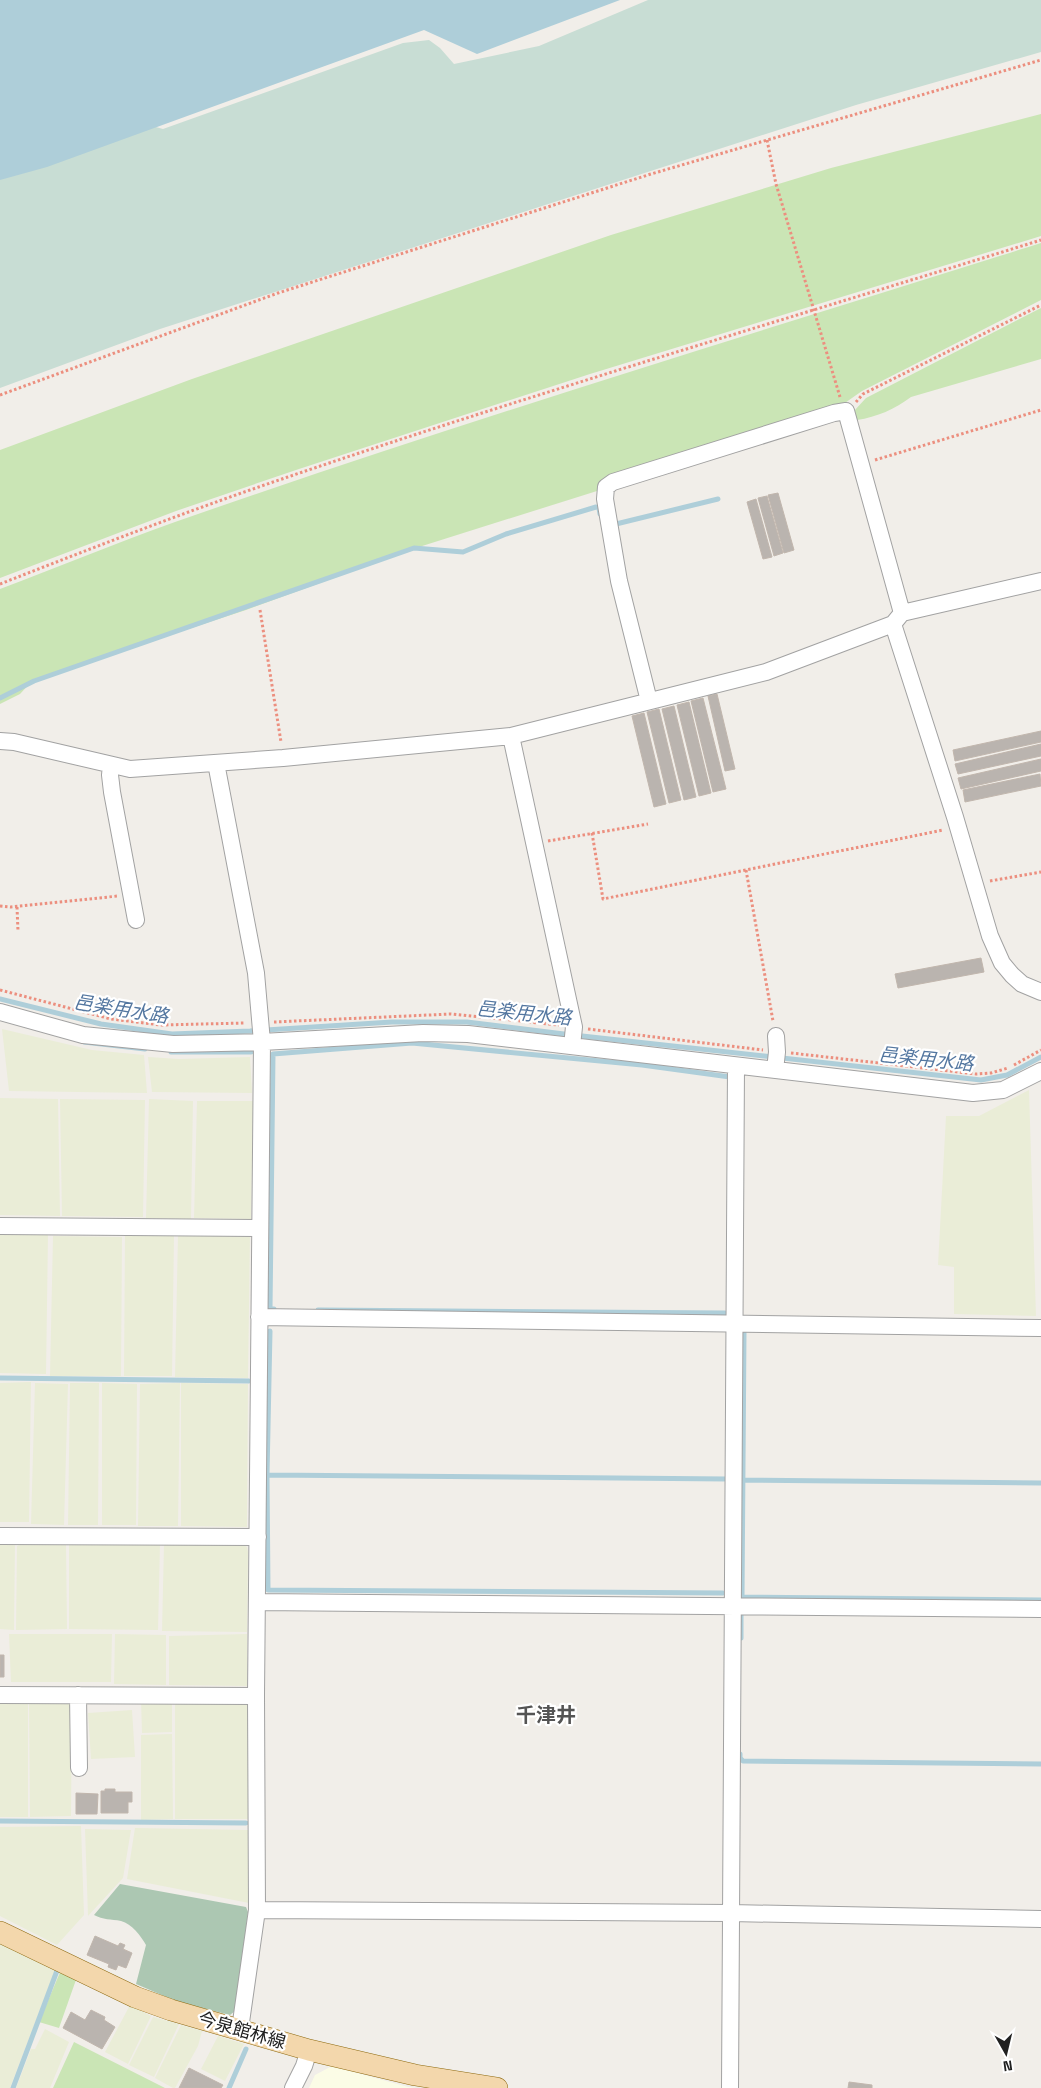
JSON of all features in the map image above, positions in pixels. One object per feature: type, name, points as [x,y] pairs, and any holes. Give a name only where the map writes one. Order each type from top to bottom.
[{"type":"main road","name":"今泉館林線","points":[[0,1932],[135,1997],[171,2010],[309,2050],[415,2075],[498,2088]]},
{"type":"street","points":[[649,701],[619,581],[605,499],[606,487],[613,482],[834,413],[844,408],[862,464],[898,619],[990,936],[1002,963],[1022,984],[1041,992]]},
{"type":"street","points":[[0,741],[14,742],[130,769],[283,758],[511,736],[766,672],[898,619],[1041,582]]},
{"type":"street","points":[[511,736],[573,1039]]},
{"type":"street","points":[[216,763],[256,973],[262,1035],[256,1696],[257,1910],[240,2029]]},
{"type":"street","points":[[111,765],[112,792],[136,920]]},
{"type":"street","points":[[0,1012],[84,1034],[174,1044],[262,1035],[423,1033],[573,1039],[736,1066],[776,1062],[973,1093],[1003,1090],[1041,1072]]},
{"type":"street","points":[[776,1036],[776,1062]]},
{"type":"street","points":[[730,2088],[736,1066]]},
{"type":"street","points":[[0,1226],[260,1228]]},
{"type":"street","points":[[259,1317],[734,1322],[1041,1328]]},
{"type":"street","points":[[0,1536],[258,1537]]},
{"type":"street","points":[[257,1602],[1041,1609]]},
{"type":"street","points":[[0,1695],[256,1696]]},
{"type":"street","points":[[78,1695],[80,1768]]},
{"type":"street","points":[[257,1910],[731,1912],[1041,1919]]},
{"type":"street","points":[[293,2088],[304,2066],[309,2050]]},
{"type":"path","points":[[0,395],[278,293],[651,174],[1041,60]]},
{"type":"path","points":[[767,140],[776,184],[844,408],[864,394],[1041,305]]},
{"type":"path","points":[[0,584],[89,549],[278,480],[575,383],[1041,240]]},
{"type":"path","points":[[862,464],[1041,410]]},
{"type":"path","points":[[260,610],[283,758]]},
{"type":"path","points":[[534,843],[648,824]]},
{"type":"path","points":[[592,833],[603,899],[958,826]]},
{"type":"path","points":[[746,870],[776,1036]]},
{"type":"path","points":[[974,884],[1041,872]]},
{"type":"path","points":[[0,906],[17,907],[131,895]]},
{"type":"path","points":[[17,907],[18,931]]},
{"type":"shaded area","points":[[648,0],[1041,0],[1041,52],[856,105],[160,329],[0,388],[0,164],[138,122],[163,129],[403,43],[429,40],[440,48],[454,64],[539,46]]},
{"type":"shaded area","points":[[2,1029],[92,1050],[144,1055],[147,1093],[9,1091]]},
{"type":"shaded area","points":[[148,1057],[179,1059],[250,1057],[252,1093],[152,1092]]},
{"type":"shaded area","points":[[1029,1090],[1036,1316],[954,1314],[954,1267],[938,1265],[946,1116],[979,1116]]},
{"type":"shaded area","points":[[0,1098],[58,1099],[60,1216],[0,1215]]},
{"type":"shaded area","points":[[60,1099],[145,1100],[143,1217],[62,1216]]},
{"type":"shaded area","points":[[149,1099],[193,1101],[191,1219],[146,1218]]},
{"type":"shaded area","points":[[197,1101],[253,1101],[251,1219],[194,1218]]},
{"type":"shaded area","points":[[0,1234],[48,1235],[46,1374],[0,1373]]},
{"type":"shaded area","points":[[178,1235],[250,1236],[248,1378],[175,1377]]},
{"type":"shaded area","points":[[53,1236],[122,1237],[121,1376],[50,1376]]},
{"type":"shaded area","points":[[125,1236],[174,1236],[172,1376],[124,1376]]},
{"type":"shaded area","points":[[31,1382],[29,1522],[0,1522],[0,1383]]},
{"type":"shaded area","points":[[35,1383],[68,1384],[64,1525],[31,1524]]},
{"type":"shaded area","points":[[70,1383],[99,1383],[98,1525],[68,1525]]},
{"type":"shaded area","points":[[102,1383],[137,1384],[136,1525],[102,1525]]},
{"type":"shaded area","points":[[180,1383],[178,1526],[138,1526],[140,1384]]},
{"type":"shaded area","points":[[181,1383],[248,1384],[247,1527],[181,1526]]},
{"type":"shaded area","points":[[25,1542],[66,1543],[67,1629],[16,1630],[17,1546]]},
{"type":"shaded area","points":[[0,1543],[15,1543],[14,1630],[0,1629]]},
{"type":"shaded area","points":[[69,1544],[160,1544],[158,1630],[69,1629]]},
{"type":"shaded area","points":[[164,1544],[244,1545],[247,1547],[247,1632],[162,1631]]},
{"type":"shaded area","points":[[9,1634],[112,1634],[111,1682],[11,1682]]},
{"type":"shaded area","points":[[115,1634],[166,1635],[166,1685],[114,1684]]},
{"type":"shaded area","points":[[247,1634],[247,1686],[169,1685],[169,1636]]},
{"type":"shaded area","points":[[0,1699],[28,1699],[28,1817],[0,1817]]},
{"type":"shaded area","points":[[29,1700],[72,1700],[71,1816],[30,1817]]},
{"type":"shaded area","points":[[141,1700],[172,1700],[172,1732],[142,1733]]},
{"type":"shaded area","points":[[243,1702],[248,1705],[249,1709],[248,1819],[175,1819],[175,1703]]},
{"type":"shaded area","points":[[132,1710],[135,1757],[91,1759],[88,1713]]},
{"type":"shaded area","points":[[172,1734],[173,1819],[141,1820],[141,1735]]},
{"type":"shaded area","points":[[81,1826],[84,1915],[57,1945],[0,1916],[0,1827]]},
{"type":"shaded area","points":[[135,1828],[248,1830],[249,1903],[127,1879]]},
{"type":"shaded area","points":[[85,1829],[131,1830],[123,1878],[88,1916]]},
{"type":"shaded area","points":[[120,1884],[246,1907],[248,1912],[235,2011],[230,2015],[178,2002],[136,1984],[146,1945],[129,1925],[121,1921],[104,1919],[94,1915]]},
{"type":"shaded area","points":[[0,1941],[56,1968],[10,2088],[0,2088]]},
{"type":"shaded area","points":[[130,2005],[151,2016],[128,2064],[105,2052]]},
{"type":"shaded area","points":[[153,2017],[179,2024],[154,2077],[129,2065]]},
{"type":"shaded area","points":[[181,2025],[202,2031],[198,2046],[175,2088],[173,2088],[155,2078]]},
{"type":"shaded area","points":[[45,2029],[69,2042],[50,2088],[16,2088],[31,2049],[35,2049]]},
{"type":"shaded area","points":[[218,2036],[244,2044],[225,2081],[201,2069]]},
{"type":"shaded area","points":[[332,2066],[416,2088],[309,2088],[315,2075]]},
{"type":"green space","points":[[1041,114],[1041,236],[590,374],[299,469],[176,511],[0,578],[0,450],[192,379],[611,235],[831,168]]},
{"type":"green space","points":[[1041,243],[1041,300],[862,391],[842,405],[599,485],[597,491],[419,547],[246,610],[33,680],[20,694],[0,704],[0,589],[175,522],[390,449]]},
{"type":"green space","points":[[1041,308],[1041,359],[911,397],[886,412],[857,420],[854,411],[866,398]]},
{"type":"green space","points":[[61,1970],[77,1977],[59,2028],[39,2022]]},
{"type":"green space","points":[[74,2042],[165,2088],[53,2088]]},
{"type":"water","points":[[0,0],[620,0],[477,54],[424,30],[47,167],[0,180]]},
{"type":"building","points":[[778,493],[794,550],[784,553],[768,495]]},
{"type":"building","points":[[767,496],[783,553],[774,556],[758,498]]},
{"type":"building","points":[[756,499],[772,557],[763,559],[747,502]]},
{"type":"building","points":[[717,694],[735,769],[725,771],[708,696]]},
{"type":"building","points":[[703,698],[726,789],[713,792],[691,701]]},
{"type":"building","points":[[689,702],[711,793],[699,796],[677,705]]},
{"type":"building","points":[[674,706],[696,797],[684,800],[662,709]]},
{"type":"building","points":[[659,709],[681,800],[669,803],[647,712]]},
{"type":"building","points":[[644,713],[666,804],[654,807],[632,716]]},
{"type":"building","points":[[1041,731],[1041,742],[955,761],[953,750]]},
{"type":"building","points":[[1041,744],[1041,756],[958,774],[955,764]]},
{"type":"building","points":[[1041,759],[1041,771],[961,789],[958,778]]},
{"type":"building","points":[[1040,774],[1041,786],[965,802],[963,790]]},
{"type":"building","points":[[981,958],[984,972],[898,988],[895,974]]},
{"type":"building","points":[[0,1655],[4,1655],[4,1677],[0,1677]]},
{"type":"building","points":[[105,1789],[115,1789],[115,1792],[132,1792],[132,1802],[128,1802],[128,1813],[101,1813],[101,1791],[105,1791]]},
{"type":"building","points":[[76,1793],[98,1794],[97,1814],[76,1814]]},
{"type":"building","points":[[95,1936],[118,1946],[120,1943],[125,1945],[123,1949],[132,1953],[126,1968],[118,1965],[116,1970],[108,1967],[109,1964],[87,1955]]},
{"type":"building","points":[[91,2010],[105,2017],[104,2020],[115,2027],[102,2049],[63,2028],[71,2012],[85,2020]]},
{"type":"building","points":[[189,2068],[223,2085],[221,2088],[179,2088]]},
{"type":"building","points":[[849,2082],[872,2085],[872,2088],[848,2088]]},
{"type":"waterway","points":[[616,524],[718,499]]},
{"type":"waterway","points":[[0,698],[34,681],[414,548],[463,552],[506,534],[596,507],[599,508],[600,514]]},
{"type":"waterway","name":"邑楽用水路","points":[[0,999],[101,1024],[172,1034],[392,1022],[467,1022],[981,1080],[1007,1075],[1041,1057]]},
{"type":"waterway","points":[[84,1042],[145,1049]]},
{"type":"waterway","points":[[274,1309],[270,1309],[273,1054],[412,1043],[642,1065],[730,1077]]},
{"type":"waterway","points":[[171,1052],[251,1052]]},
{"type":"waterway","points":[[318,1310],[725,1313]]},
{"type":"waterway","points":[[270,1331],[267,1475],[268,1590],[723,1593]]},
{"type":"waterway","points":[[744,1332],[742,1597],[1041,1600]]},
{"type":"waterway","points":[[0,1378],[249,1381]]},
{"type":"waterway","points":[[267,1475],[727,1479]]},
{"type":"waterway","points":[[742,1480],[1041,1483]]},
{"type":"waterway","points":[[741,1613],[741,1638]]},
{"type":"waterway","points":[[740,1754],[740,1758],[743,1761],[1041,1764]]},
{"type":"waterway","points":[[0,1821],[246,1823]]},
{"type":"waterway","points":[[13,2088],[58,1968]]},
{"type":"waterway","points":[[229,2088],[246,2049]]},
{"type":"district","name":"千津井","points":[[546,1715]]}]
